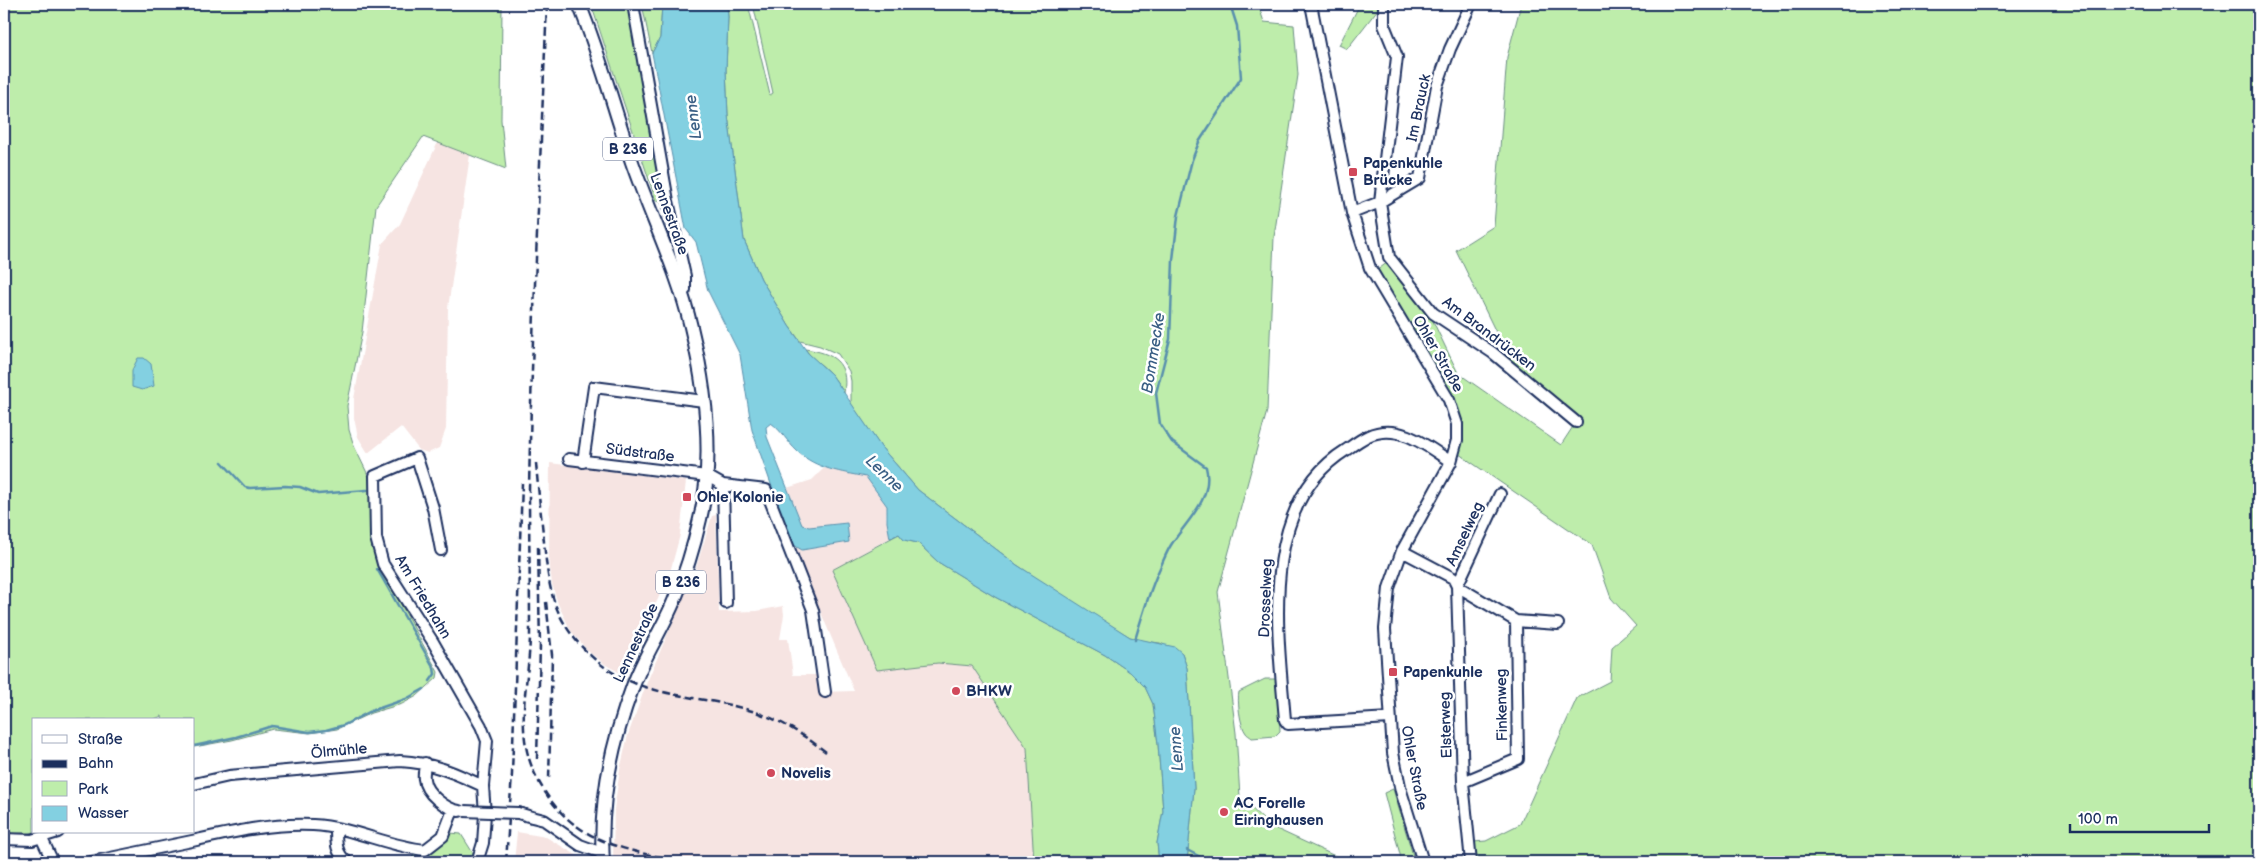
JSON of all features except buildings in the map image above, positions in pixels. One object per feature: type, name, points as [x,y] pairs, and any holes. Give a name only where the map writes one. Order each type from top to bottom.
[{"type":"main road","name":"Lennestraße","points":[[579,4],[592,35],[632,161],[692,328],[708,437],[707,476],[700,521],[674,600],[633,684],[611,754],[604,809],[603,858]]},
{"type":"street","name":"Lennestraße","points":[[633,4],[668,201],[685,276],[685,290],[681,293]]},
{"type":"street","name":"Am Brandrücken","points":[[1384,4],[1384,25],[1397,57],[1380,202],[1389,257],[1433,313],[1494,353],[1576,422]]},
{"type":"street","name":"Im Brauck","points":[[1352,213],[1380,202],[1420,178],[1437,86],[1450,50],[1471,4]]},
{"type":"street","name":"Ohler Straße","points":[[1312,8],[1352,213],[1370,268],[1449,400],[1457,424],[1457,440],[1451,462],[1402,551],[1389,588],[1385,629],[1393,753],[1401,791],[1423,862]]},
{"type":"street","points":[[583,462],[594,387],[704,401]]},
{"type":"street","name":"Drosselweg","points":[[1390,718],[1288,724],[1285,720],[1277,619],[1280,563],[1292,517],[1311,482],[1337,455],[1370,435],[1391,432],[1411,435],[1451,462]]},
{"type":"street","name":"Am Friedhahn","points":[[441,550],[433,508],[417,458],[375,476],[376,538],[383,564],[433,642],[481,726],[486,741],[483,786],[485,814],[482,843],[477,862]]},
{"type":"street","name":"Südstraße","points":[[569,459],[707,476]]},
{"type":"street","points":[[707,476],[723,485],[766,490],[813,610],[825,692]]},
{"type":"street","points":[[723,485],[726,603]]},
{"type":"street","name":"Amselweg","points":[[1457,586],[1500,494]]},
{"type":"street","name":"Amselweg","points":[[1402,551],[1453,578],[1457,586],[1516,621],[1558,624]]},
{"type":"street","name":"Elsterweg","points":[[1457,586],[1463,782],[1471,862]]},
{"type":"street","name":"Finkenweg","points":[[1463,782],[1518,759],[1516,621]]},
{"type":"street","name":"Ölmühle","points":[[195,784],[229,776],[400,761],[425,763],[446,768],[483,786]]},
{"type":"street","points":[[425,763],[424,781],[433,796],[458,810],[518,813],[544,820],[580,846],[603,858]]},
{"type":"street","points":[[91,862],[252,828],[315,825],[366,835],[403,847],[425,850],[443,836],[458,810]]},
{"type":"street","points":[[336,829],[337,848],[340,856],[347,862]]},
{"type":"street","points":[[4,839],[42,839],[53,834]]},
{"type":"street","points":[[42,839],[53,862]]},
{"type":"shaded area","points":[[438,142],[470,155],[448,308],[446,429],[439,448],[428,453],[419,450],[401,427],[368,453],[358,437],[354,418],[354,399],[382,244],[400,224]]},
{"type":"shaded area","points":[[550,463],[686,481],[680,535],[670,572],[624,675],[606,665],[589,652],[571,631],[558,604],[552,584],[549,560]]},
{"type":"shaded area","points":[[824,468],[866,477],[887,506],[886,517],[890,538],[832,570],[877,670],[938,663],[972,666],[1027,748],[1034,862],[613,862],[614,810],[628,735],[647,682],[696,568],[712,516],[716,515],[719,612],[757,611],[783,606],[784,615],[780,639],[788,639],[793,675],[818,675],[821,692],[854,691],[792,544],[849,541],[846,523],[809,527],[802,525],[787,488],[812,480]]},
{"type":"shaded area","points":[[517,832],[546,837],[588,862],[514,862]]},
{"type":"green space","points":[[4,4],[502,4],[501,120],[506,169],[423,137],[376,206],[362,332],[347,406],[349,430],[354,446],[370,479],[374,537],[380,566],[438,672],[437,678],[417,696],[402,704],[371,713],[337,729],[310,733],[273,729],[232,740],[195,747],[195,718],[162,718],[162,716],[157,718],[32,718],[32,833],[4,834]]},
{"type":"green space","points":[[591,4],[631,4],[667,200],[656,201]]},
{"type":"green space","points":[[642,4],[662,4],[660,38],[652,53]]},
{"type":"green space","points":[[727,4],[748,4],[770,95],[773,93],[753,4],[1258,4],[1264,22],[1294,25],[1298,75],[1274,237],[1267,411],[1218,592],[1236,733],[1240,797],[1270,826],[1348,862],[1187,862],[1194,788],[1187,668],[1182,653],[1160,643],[1130,637],[1066,598],[1017,565],[918,490],[881,447],[851,404],[849,371],[838,354],[820,346],[800,341],[789,326],[761,279],[744,240],[728,115],[726,70]]},
{"type":"green space","points":[[1360,4],[1382,4],[1347,49],[1339,45]]},
{"type":"green space","points":[[1521,4],[2259,4],[2259,862],[1476,862],[1473,842],[1486,841],[1520,824],[1577,698],[1610,681],[1612,647],[1636,626],[1611,598],[1592,545],[1459,454],[1462,439],[1461,422],[1376,271],[1388,262],[1430,315],[1458,373],[1561,445],[1578,419],[1509,359],[1456,250],[1494,226],[1507,57]]},
{"type":"green space","points":[[805,349],[824,353],[837,361],[844,374],[844,393],[830,373]]},
{"type":"green space","points":[[899,534],[904,540],[918,543],[938,562],[995,597],[1105,655],[1130,672],[1145,687],[1153,704],[1158,744],[1163,811],[1157,843],[1159,862],[1034,862],[1027,748],[972,666],[938,663],[877,670],[832,570]]},
{"type":"green space","points":[[1265,679],[1277,679],[1280,731],[1275,736],[1252,738],[1246,734],[1242,725],[1238,696],[1239,692]]},
{"type":"green space","points":[[1393,789],[1415,862],[1402,862],[1384,793]]},
{"type":"green space","points":[[439,832],[461,834],[473,853],[470,862],[409,862],[420,846]]},
{"type":"water","name":"Lenne","points":[[662,4],[727,4],[726,70],[728,115],[744,240],[761,279],[789,326],[808,353],[832,375],[881,447],[918,490],[1017,565],[1130,637],[1175,647],[1182,653],[1187,668],[1194,788],[1187,862],[1159,862],[1157,843],[1163,811],[1158,744],[1153,704],[1145,687],[1130,672],[1105,655],[995,597],[938,562],[918,543],[904,540],[899,534],[890,538],[887,506],[866,477],[829,469],[812,462],[797,451],[771,423],[766,427],[767,437],[802,525],[809,527],[847,523],[849,542],[802,550],[792,544],[752,430],[740,355],[708,291],[696,242],[686,229],[652,53],[660,38]]},
{"type":"water","points":[[138,358],[144,358],[151,364],[154,386],[142,390],[132,387],[132,370]]},
{"type":"waterway","name":"Bommecke","points":[[1135,640],[1155,578],[1166,554],[1197,509],[1206,489],[1206,467],[1172,442],[1160,424],[1156,393],[1170,339],[1173,260],[1178,216],[1192,160],[1199,142],[1241,78],[1237,26],[1230,4]]},
{"type":"waterway","points":[[2256,4],[2259,11]]},
{"type":"waterway","points":[[222,462],[245,487],[250,488],[300,487],[318,494],[367,490]]},
{"type":"waterway","points":[[377,569],[434,668],[435,674],[430,681]]},
{"type":"waterway","points":[[195,746],[236,737],[272,726],[309,732],[326,730],[344,725],[371,711],[406,699],[424,689]]},
{"type":"waterway","points":[[1187,850],[1210,862]]},
{"type":"railway","points":[[547,4],[532,368],[529,489],[530,633],[524,704],[525,739],[528,757],[535,774],[548,796],[563,814],[579,828],[617,846],[685,862]]},
{"type":"railway","points":[[536,463],[546,564],[552,594],[556,608],[563,621],[570,633],[584,649],[604,666],[624,679],[668,693],[737,707],[761,714],[795,731],[826,752]]},
{"type":"railway","points":[[506,862],[512,774],[522,483]]},
{"type":"railway","points":[[537,759],[540,645],[538,547]]},
{"type":"railway","points":[[546,602],[552,655],[549,780]]},
{"type":"place","name":"Papenkuhle Brücke","points":[[1353,172]]},
{"type":"place","name":"Ohle Kolonie","points":[[687,497]]},
{"type":"place","name":"Papenkuhle","points":[[1393,672]]},
{"type":"place","name":"BHKW","points":[[956,691]]},
{"type":"place","name":"Novelis","points":[[771,773]]},
{"type":"place","name":"AC Forelle Eiringhausen","points":[[1224,812]]}]
